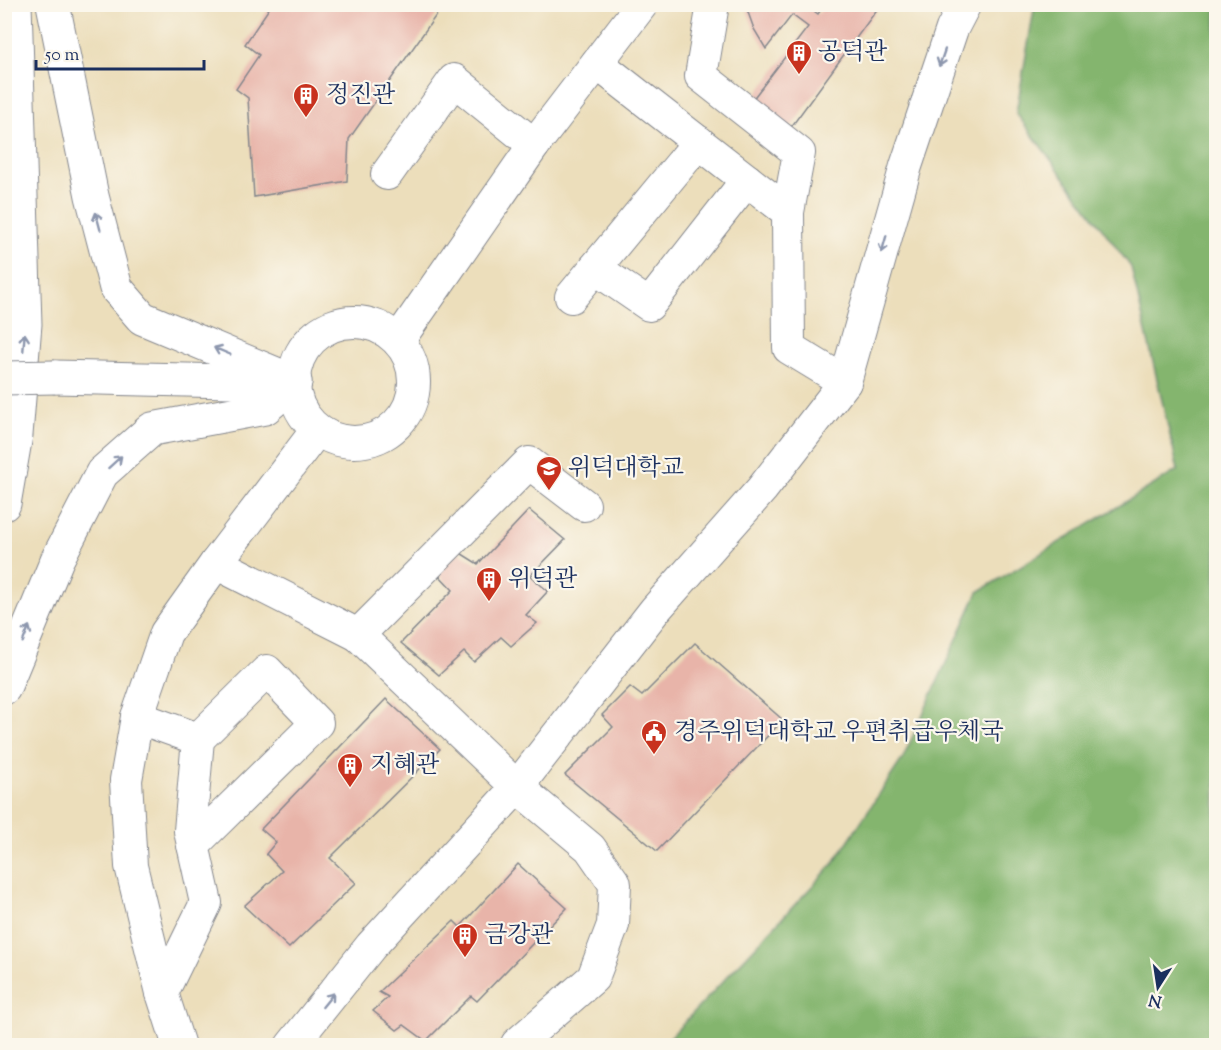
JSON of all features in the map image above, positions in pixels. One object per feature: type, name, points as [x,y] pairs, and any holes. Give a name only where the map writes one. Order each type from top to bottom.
[{"type":"main road","points":[[4,504],[16,435],[25,324],[15,4]]},
{"type":"main road","points":[[53,4],[92,196],[116,288],[142,318],[295,382]]},
{"type":"main road","points":[[4,378],[295,382]]},
{"type":"main road","points":[[4,688],[57,560],[102,473],[152,429],[265,408],[295,382]]},
{"type":"lane","points":[[398,340],[534,146],[642,4]]},
{"type":"lane","points":[[713,4],[701,76],[799,153],[788,213],[789,348],[845,382]]},
{"type":"lane","points":[[291,1046],[371,946],[517,787],[655,610],[762,489],[845,382],[906,166],[952,29],[965,4]]},
{"type":"lane","points":[[597,63],[788,213]]},
{"type":"lane","points":[[387,174],[454,80],[534,146]]},
{"type":"lane","points":[[571,297],[699,142]]},
{"type":"lane","points":[[595,268],[649,305],[747,180]]},
{"type":"lane","points":[[344,322],[364,322],[383,328],[398,340],[410,357],[415,376],[413,396],[405,415],[392,430],[374,439],[354,443],[335,439],[317,430],[307,420],[299,408],[295,382],[299,356],[310,340],[326,328],[344,322]]},
{"type":"lane","points":[[179,1046],[162,993],[131,866],[126,780],[137,717],[166,633],[317,430]]},
{"type":"lane","points":[[358,635],[529,463],[584,505]]},
{"type":"lane","points":[[216,563],[358,635],[517,787],[590,848],[615,884],[613,925],[593,978],[517,1044]]},
{"type":"lane","points":[[162,993],[206,903],[193,845],[190,831],[198,739],[267,671],[317,723],[193,845]]},
{"type":"lane","points":[[137,717],[198,739]]},
{"type":"green space","points":[[1035,4],[1216,5],[1216,1045],[663,1045],[833,864],[903,758],[978,592],[1178,470],[1131,267],[1016,113]]},
{"type":"building","name":"정진관","points":[[272,4],[444,4],[349,139],[347,181],[254,197],[248,98],[236,89],[259,55],[245,44]]},
{"type":"building","name":"공덕관","points":[[745,4],[804,4],[818,14],[825,4],[881,4],[786,134],[749,104],[808,27],[792,15],[766,49],[754,29]]},
{"type":"building","name":"위덕관","points":[[529,510],[565,540],[530,576],[548,591],[526,615],[537,623],[511,646],[501,637],[474,662],[464,652],[439,675],[401,643],[453,590],[437,573],[459,552],[478,564]]},
{"type":"building","points":[[695,643],[783,720],[657,851],[565,775],[613,727],[602,715],[630,687],[642,696]]},
{"type":"building","name":"지혜관","points":[[386,699],[440,749],[330,858],[356,883],[289,948],[244,906],[282,871],[266,854],[276,842],[261,829]]},
{"type":"building","name":"금강관","points":[[518,864],[567,908],[477,1001],[471,996],[426,1041],[404,1025],[397,1030],[373,1011],[388,997],[379,992],[454,921],[460,927]]},
{"type":"place","name":"공덕관","points":[[799,76]]},
{"type":"place","name":"정진관","points":[[306,119]]},
{"type":"place","name":"위덕대학교","points":[[549,492]]},
{"type":"place","name":"위덕관","points":[[489,603]]},
{"type":"place","name":"경주위덕대학교 우편취급우체국","points":[[654,756]]},
{"type":"place","name":"지혜관","points":[[350,789]]},
{"type":"place","name":"금강관","points":[[465,959]]}]
